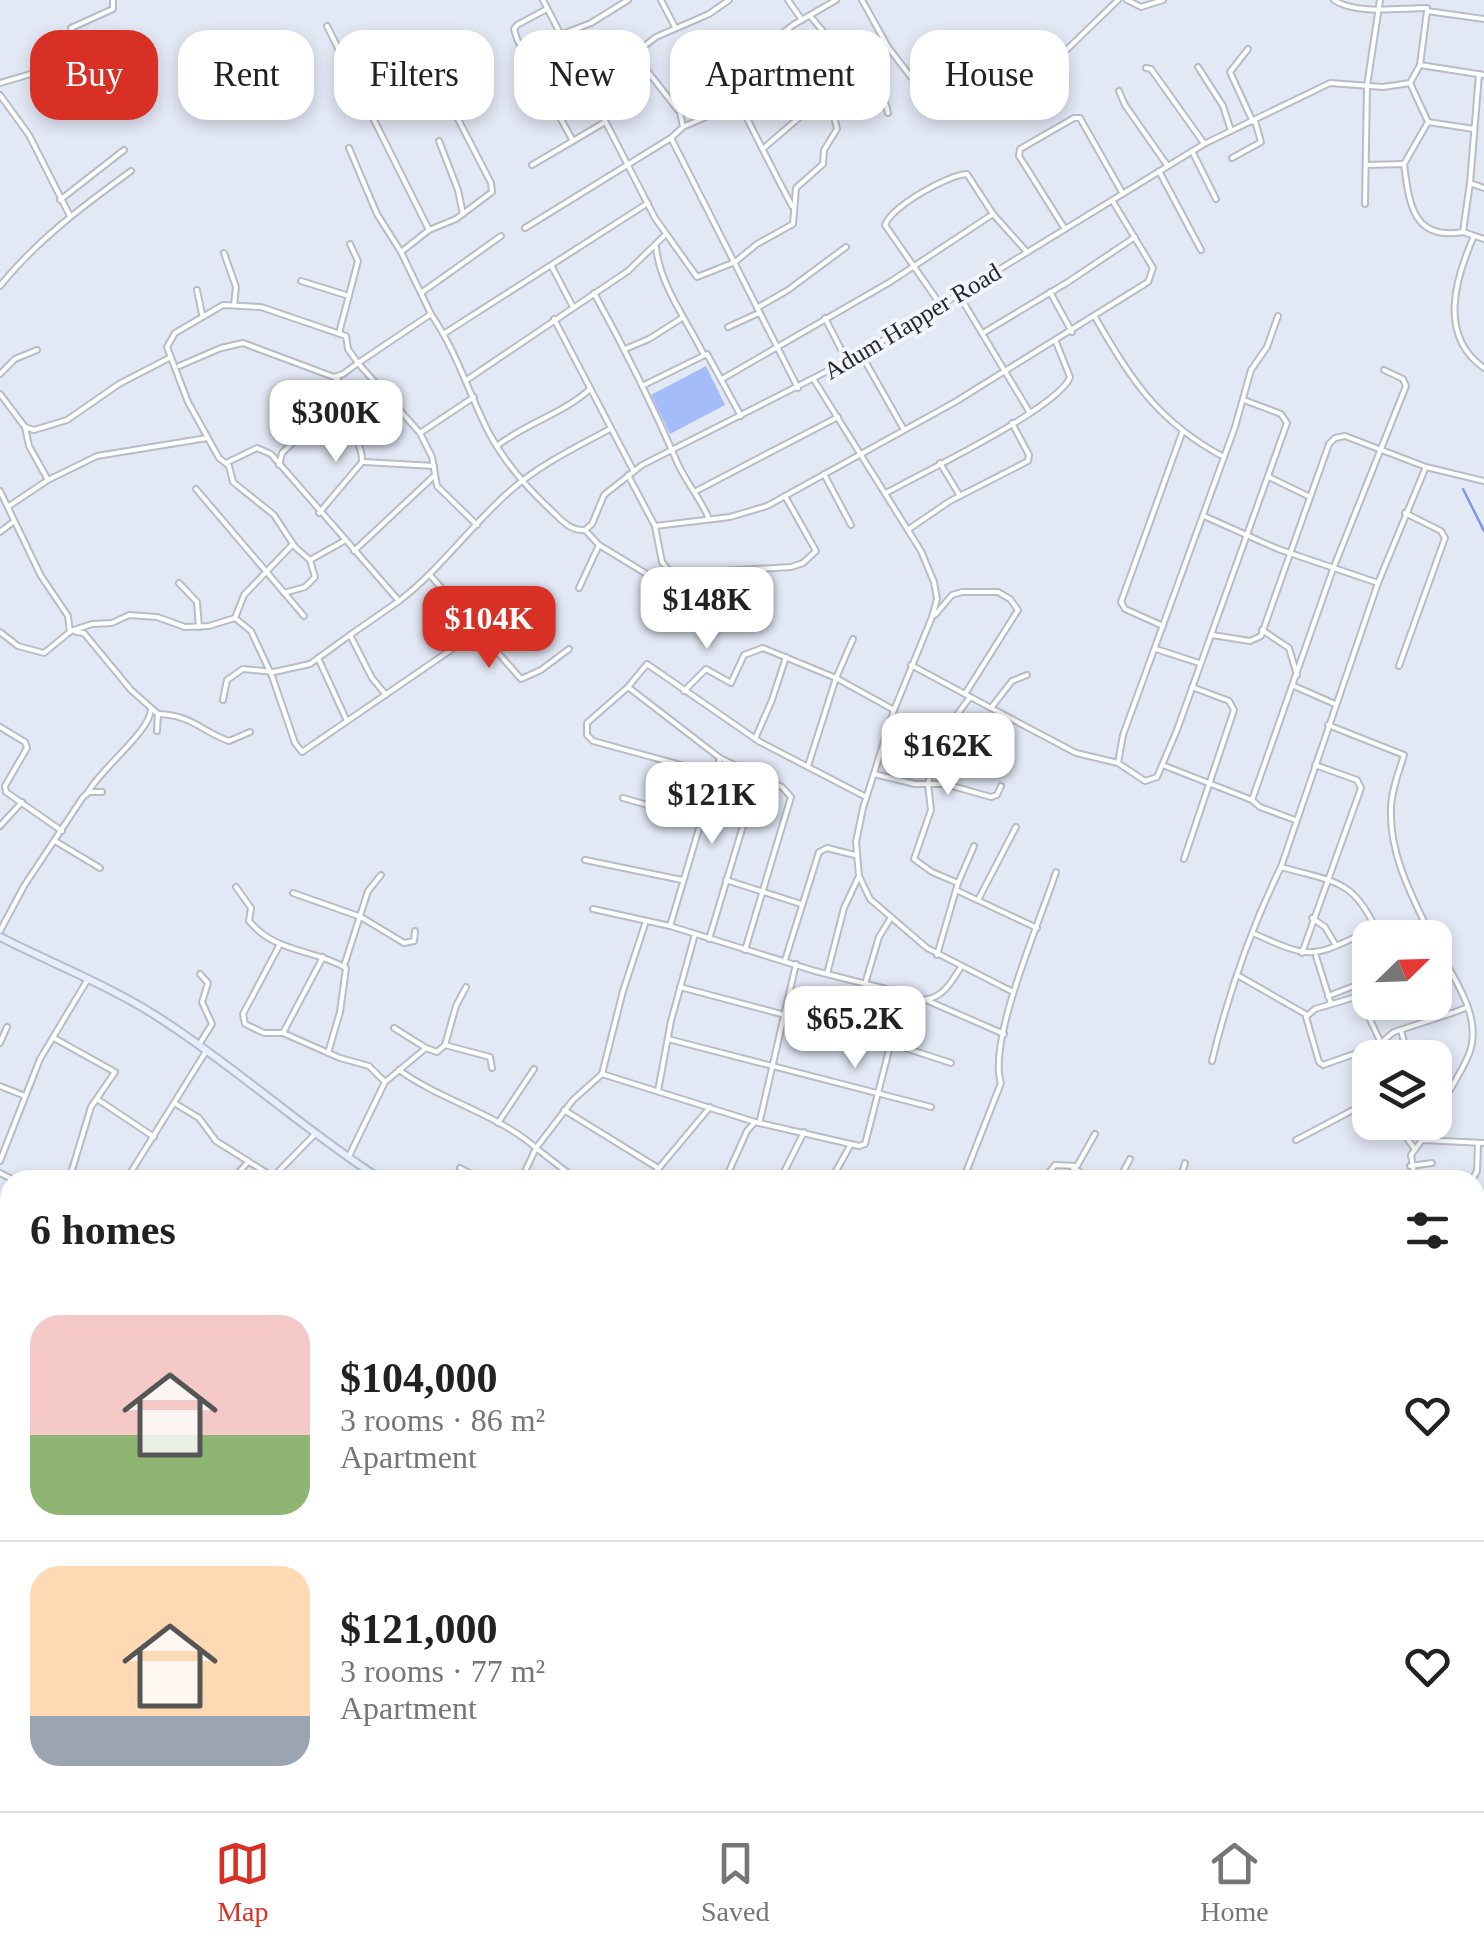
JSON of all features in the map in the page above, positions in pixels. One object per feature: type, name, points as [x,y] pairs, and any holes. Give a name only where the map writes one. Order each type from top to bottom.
[{"type":"street","points":[[0,84],[65,64],[77,52],[71,28],[112,8],[113,0]]},
{"type":"street","points":[[544,0],[557,30]]},
{"type":"street","points":[[572,30],[628,0]]},
{"type":"street","points":[[661,0],[676,27]]},
{"type":"street","points":[[671,30],[730,0]]},
{"type":"street","points":[[788,0],[802,20]]},
{"type":"street","points":[[788,30],[836,0]]},
{"type":"street","points":[[862,0],[888,47],[910,74]]},
{"type":"street","points":[[1069,47],[1118,0]]},
{"type":"street","points":[[1127,0],[1142,7],[1162,0]]},
{"type":"street","points":[[1334,0],[1340,4],[1427,10],[1484,19]]},
{"type":"street","points":[[1365,204],[1367,86],[1380,0]]},
{"type":"street","points":[[1428,0],[1420,65],[1410,83],[1428,122]]},
{"type":"street","points":[[547,10],[517,25],[514,33],[573,141]]},
{"type":"street","points":[[811,17],[822,30]]},
{"type":"street","points":[[327,26],[334,40]]},
{"type":"street","points":[[670,31],[634,54],[670,100]]},
{"type":"street","points":[[1232,158],[1262,142],[1230,72],[1248,49]]},
{"type":"street","points":[[1420,65],[1481,75],[1463,232]]},
{"type":"street","points":[[1146,68],[1160,78],[1204,144]]},
{"type":"street","points":[[1198,68],[1223,106],[1230,131]]},
{"type":"street","name":"Adum Happer Road","points":[[585,530],[592,524],[601,500],[630,473],[848,362],[1204,144],[1330,83],[1410,83]]},
{"type":"street","points":[[1119,91],[1125,106],[1167,165]]},
{"type":"street","points":[[0,95],[30,135],[70,216]]},
{"type":"street","points":[[1065,229],[1019,156],[1020,149],[1080,118],[1123,194]]},
{"type":"street","points":[[374,120],[430,230]]},
{"type":"street","points":[[401,252],[492,192],[458,120]]},
{"type":"street","points":[[681,120],[683,127]]},
{"type":"street","points":[[526,228],[695,120]]},
{"type":"street","points":[[749,120],[752,132],[794,208]]},
{"type":"street","points":[[763,148],[796,120]]},
{"type":"street","points":[[532,165],[605,122],[666,235],[697,277],[735,262],[793,224],[796,188],[823,164],[824,150],[836,120]]},
{"type":"street","points":[[1428,122],[1474,129]]},
{"type":"street","points":[[1428,122],[1404,164],[1406,196],[1420,222],[1430,230],[1463,232],[1484,239]]},
{"type":"street","points":[[671,138],[798,388]]},
{"type":"street","points":[[1474,138],[1484,138]]},
{"type":"street","points":[[439,142],[463,214]]},
{"type":"street","points":[[349,148],[377,214],[468,379],[497,446],[521,482],[562,521],[574,530],[585,530],[599,546],[655,579],[672,574],[784,568],[803,563],[816,549],[786,496]]},
{"type":"street","points":[[60,200],[124,150]]},
{"type":"street","points":[[1192,151],[1216,198]]},
{"type":"street","points":[[1366,165],[1404,164]]},
{"type":"street","points":[[0,286],[70,216],[131,171]]},
{"type":"street","points":[[1159,171],[1201,250]]},
{"type":"street","points":[[940,305],[885,226],[884,221],[900,207],[962,174],[972,176],[993,214],[1026,252]]},
{"type":"street","points":[[1470,183],[1484,188]]},
{"type":"street","points":[[656,526],[756,511],[1005,372],[1142,287],[1152,276],[1150,262],[1112,200]]},
{"type":"street","points":[[443,334],[648,204]]},
{"type":"street","points":[[722,379],[993,214]]},
{"type":"street","points":[[468,379],[628,271],[666,235]]},
{"type":"street","points":[[421,293],[501,236]]},
{"type":"street","points":[[1474,236],[1452,315],[1463,344],[1484,368]]},
{"type":"street","points":[[983,333],[1134,237]]},
{"type":"street","points":[[338,333],[358,261],[350,244]]},
{"type":"street","points":[[728,327],[788,290],[846,247]]},
{"type":"street","points":[[656,248],[658,265],[704,355]]},
{"type":"street","points":[[224,253],[236,287],[234,305]]},
{"type":"street","points":[[552,266],[574,306]]},
{"type":"street","points":[[301,281],[349,296]]},
{"type":"street","points":[[197,290],[202,316]]},
{"type":"street","points":[[1050,292],[1072,332]]},
{"type":"street","points":[[594,293],[709,519]]},
{"type":"street","points":[[958,295],[1030,413]]},
{"type":"street","points":[[284,593],[305,587],[315,577],[310,560],[293,544],[274,515],[233,482],[226,463],[206,438],[188,402],[167,346],[170,339],[223,305],[261,306],[346,336],[348,349],[358,363],[420,433],[441,491],[477,525]]},
{"type":"street","points":[[295,414],[340,376],[431,314]]},
{"type":"street","points":[[1118,763],[1123,735],[1204,516],[1254,365],[1267,347],[1278,316]]},
{"type":"street","points":[[624,349],[649,339],[683,317]]},
{"type":"street","points":[[1095,317],[1136,384],[1182,433],[1224,457]]},
{"type":"street","points":[[825,318],[848,362]]},
{"type":"street","points":[[554,320],[656,526],[662,562],[672,574]]},
{"type":"street","points":[[886,493],[1030,413],[1068,385],[1069,371],[1056,342]]},
{"type":"street","points":[[177,367],[243,343],[340,376]]},
{"type":"street","points":[[0,374],[16,359],[37,350]]},
{"type":"street","points":[[861,354],[904,430]]},
{"type":"street","points":[[642,386],[704,355],[710,356],[742,416]]},
{"type":"street","points":[[24,427],[34,430],[67,420],[119,384],[171,357]]},
{"type":"street","points":[[1252,800],[1406,382],[1384,370]]},
{"type":"street","points":[[814,380],[908,530],[934,582],[936,599],[866,797],[855,855],[859,876],[870,900],[937,954],[1012,992]]},
{"type":"street","points":[[319,513],[362,462],[360,442],[330,401],[330,386]]},
{"type":"street","points":[[497,446],[574,404],[590,389]]},
{"type":"street","points":[[0,394],[24,427],[29,446],[48,480]]},
{"type":"street","points":[[420,433],[474,397]]},
{"type":"street","points":[[912,665],[1076,753],[1118,763],[1145,781],[1157,777],[1287,419],[1244,400]]},
{"type":"street","points":[[696,492],[838,417]]},
{"type":"street","points":[[908,530],[960,496],[1028,461],[1029,455],[1012,423]]},
{"type":"street","points":[[279,465],[282,453],[308,429],[321,440]]},
{"type":"street","points":[[223,700],[227,680],[248,667],[269,671],[301,666],[318,658],[430,575],[521,482],[610,429]]},
{"type":"street","points":[[1163,626],[1125,610],[1120,602],[1182,433]]},
{"type":"street","points":[[1210,636],[1254,640],[1262,630],[1308,496],[1328,444],[1335,438],[1345,436],[1426,468],[1484,481]]},
{"type":"street","points":[[9,506],[48,480],[96,456],[206,438]]},
{"type":"street","points":[[226,463],[257,448],[270,454],[398,601]]},
{"type":"street","points":[[362,462],[434,466]]},
{"type":"street","points":[[940,464],[960,496]]},
{"type":"street","points":[[1212,1061],[1226,1005],[1280,867],[1378,583],[1426,468]]},
{"type":"street","points":[[824,474],[851,525]]},
{"type":"street","points":[[354,552],[434,476]]},
{"type":"street","points":[[1269,477],[1308,496]]},
{"type":"street","points":[[196,489],[304,616]]},
{"type":"street","points":[[0,491],[42,576],[68,616],[71,632]]},
{"type":"street","points":[[1399,666],[1445,538],[1441,531],[1405,513]]},
{"type":"street","points":[[1204,516],[1289,553],[1378,583]]},
{"type":"street","points":[[0,532],[14,522]]},
{"type":"street","points":[[310,560],[344,541]]},
{"type":"street","points":[[235,618],[244,595],[293,544]]},
{"type":"street","points":[[580,588],[599,546]]},
{"type":"street","points":[[430,575],[477,632],[524,680],[570,649]]},
{"type":"street","points":[[179,583],[196,602],[199,627]]},
{"type":"street","points":[[932,617],[957,592],[998,592],[1015,604],[1016,615],[950,728],[939,738],[928,784],[931,810],[914,859],[958,883]]},
{"type":"street","points":[[469,623],[498,596],[523,608]]},
{"type":"street","points":[[0,632],[37,654],[47,652],[71,632],[92,624],[112,623],[129,614],[157,617],[186,627],[235,618]]},
{"type":"street","points":[[235,618],[252,631],[300,750],[316,746],[332,729],[387,696],[477,632]]},
{"type":"street","points":[[1262,630],[1289,648],[1297,678]]},
{"type":"street","points":[[71,632],[84,633],[158,714],[193,721],[229,741],[250,732]]},
{"type":"street","points":[[350,635],[372,678],[387,696]]},
{"type":"street","points":[[807,767],[853,639]]},
{"type":"street","points":[[684,691],[704,669],[731,684],[741,660],[750,651],[763,648],[836,678],[894,710]]},
{"type":"street","points":[[1155,648],[1199,662]]},
{"type":"street","points":[[755,739],[786,657]]},
{"type":"street","points":[[318,658],[346,720]]},
{"type":"street","points":[[714,774],[588,738],[589,719],[628,687],[647,664],[755,739],[866,797]]},
{"type":"street","points":[[991,708],[1012,681],[1028,675]]},
{"type":"street","points":[[1294,686],[1336,704]]},
{"type":"street","points":[[628,687],[720,758],[782,787],[791,798],[746,950]]},
{"type":"street","points":[[1184,859],[1234,710],[1229,702],[1192,687]]},
{"type":"street","points":[[151,708],[150,720],[95,779],[24,886],[0,934],[156,1016],[367,1170]]},
{"type":"street","points":[[158,714],[158,732]]},
{"type":"street","points":[[1328,724],[1404,755],[1392,801],[1392,833],[1397,858],[1425,920]]},
{"type":"street","points":[[0,727],[27,744],[5,786],[6,792],[62,832]]},
{"type":"street","points":[[934,758],[946,755],[952,740]]},
{"type":"street","points":[[670,926],[720,758]]},
{"type":"street","points":[[1163,765],[1295,820]]},
{"type":"street","points":[[1302,953],[1361,785],[1315,765]]},
{"type":"street","points":[[874,774],[946,784],[991,797],[998,795],[1001,786]]},
{"type":"street","points":[[709,939],[758,776]]},
{"type":"street","points":[[86,794],[102,792]]},
{"type":"street","points":[[623,798],[701,820]]},
{"type":"street","points":[[0,826],[22,802]]},
{"type":"street","points":[[978,900],[1016,827]]},
{"type":"street","points":[[55,841],[100,868]]},
{"type":"street","points":[[937,954],[958,883],[974,846]]},
{"type":"street","points":[[785,960],[822,850],[855,855]]},
{"type":"street","points":[[585,860],[682,880]]},
{"type":"street","points":[[1280,867],[1326,880],[1360,898],[1372,920]]},
{"type":"street","points":[[967,1170],[1001,1083],[997,1072],[1012,992],[1056,872]]},
{"type":"street","points":[[328,1053],[347,976],[344,966],[371,886],[381,875]]},
{"type":"street","points":[[827,974],[844,908],[859,876]]},
{"type":"street","points":[[726,880],[801,904]]},
{"type":"street","points":[[236,887],[251,908],[250,921],[279,946],[344,966]]},
{"type":"street","points":[[956,890],[1037,928]]},
{"type":"street","points":[[293,893],[361,917],[404,943],[414,940],[416,931]]},
{"type":"street","points":[[593,908],[670,926],[894,991],[902,1003]]},
{"type":"street","points":[[865,984],[879,937],[891,918]]},
{"type":"street","points":[[1312,918],[1330,934],[1335,946]]},
{"type":"street","points":[[526,1170],[536,1148],[564,1110],[602,1074],[646,921]]},
{"type":"street","points":[[1253,933],[1302,953],[1316,954],[1352,939]]},
{"type":"street","points":[[658,1091],[696,934]]},
{"type":"street","points":[[279,946],[242,1016],[245,1024],[264,1034],[284,1033],[369,1066],[384,1082]]},
{"type":"street","points":[[1316,954],[1332,1004]]},
{"type":"street","points":[[284,1033],[323,957]]},
{"type":"street","points":[[729,1170],[747,1130],[757,1122],[774,1067],[796,964]]},
{"type":"street","points":[[902,1003],[926,1000],[942,992],[960,967]]},
{"type":"street","points":[[198,1045],[212,1024],[202,1002],[208,984],[200,974]]},
{"type":"street","points":[[1238,976],[1307,1015]]},
{"type":"street","points":[[0,1162],[25,1096],[88,979]]},
{"type":"street","points":[[1452,980],[1468,1008],[1473,1034],[1471,1051],[1452,1086]]},
{"type":"street","points":[[394,1028],[436,1052],[445,1045],[466,987]]},
{"type":"street","points":[[1328,996],[1352,987]]},
{"type":"street","points":[[680,988],[890,1043],[951,1063]]},
{"type":"street","points":[[1307,1015],[1359,996],[1381,1040]]},
{"type":"street","points":[[926,1000],[1004,1034]]},
{"type":"street","points":[[602,1074],[757,1122],[865,1144],[902,1003]]},
{"type":"street","points":[[1386,1040],[1400,1030],[1468,1008]]},
{"type":"street","points":[[1307,1015],[1316,1052],[1324,1065],[1352,1054]]},
{"type":"street","points":[[0,1043],[7,1028]]},
{"type":"street","points":[[1400,1030],[1403,1040]]},
{"type":"street","points":[[54,1038],[115,1072],[90,1107],[72,1170]]},
{"type":"street","points":[[668,1039],[930,1107]]},
{"type":"street","points":[[445,1045],[490,1057],[492,1068]]},
{"type":"street","points":[[348,1158],[384,1082],[426,1048]]},
{"type":"street","points":[[133,1170],[206,1051]]},
{"type":"street","points":[[498,1123],[534,1069]]},
{"type":"street","points":[[399,1070],[423,1088],[498,1123],[564,1170]]},
{"type":"street","points":[[0,1086],[25,1096]]},
{"type":"street","points":[[97,1098],[154,1136]]},
{"type":"street","points":[[174,1103],[200,1118],[216,1141],[262,1170]]},
{"type":"street","points":[[564,1110],[658,1168],[710,1107]]},
{"type":"street","points":[[1296,1140],[1352,1111]]},
{"type":"street","points":[[785,1170],[804,1132]]},
{"type":"street","points":[[284,1170],[315,1134]]},
{"type":"street","points":[[1073,1168],[1095,1134]]},
{"type":"street","points":[[1408,1140],[1414,1148]]},
{"type":"street","points":[[1411,1170],[1414,1148],[1422,1140],[1481,1144],[1478,1170]]},
{"type":"street","points":[[837,1170],[851,1144]]},
{"type":"street","points":[[1124,1170],[1130,1159]]},
{"type":"street","points":[[241,1170],[248,1162]]},
{"type":"street","points":[[1410,1166],[1432,1163]]},
{"type":"street","points":[[1183,1170],[1185,1164]]},
{"type":"street","points":[[1051,1170],[1055,1165],[1076,1170]]},
{"type":"street","points":[[460,1168],[464,1170]]},
{"type":"shaded area","points":[[706,366],[725,405],[670,434],[651,395]]},
{"type":"waterway","points":[[1463,489],[1484,531]]}]
